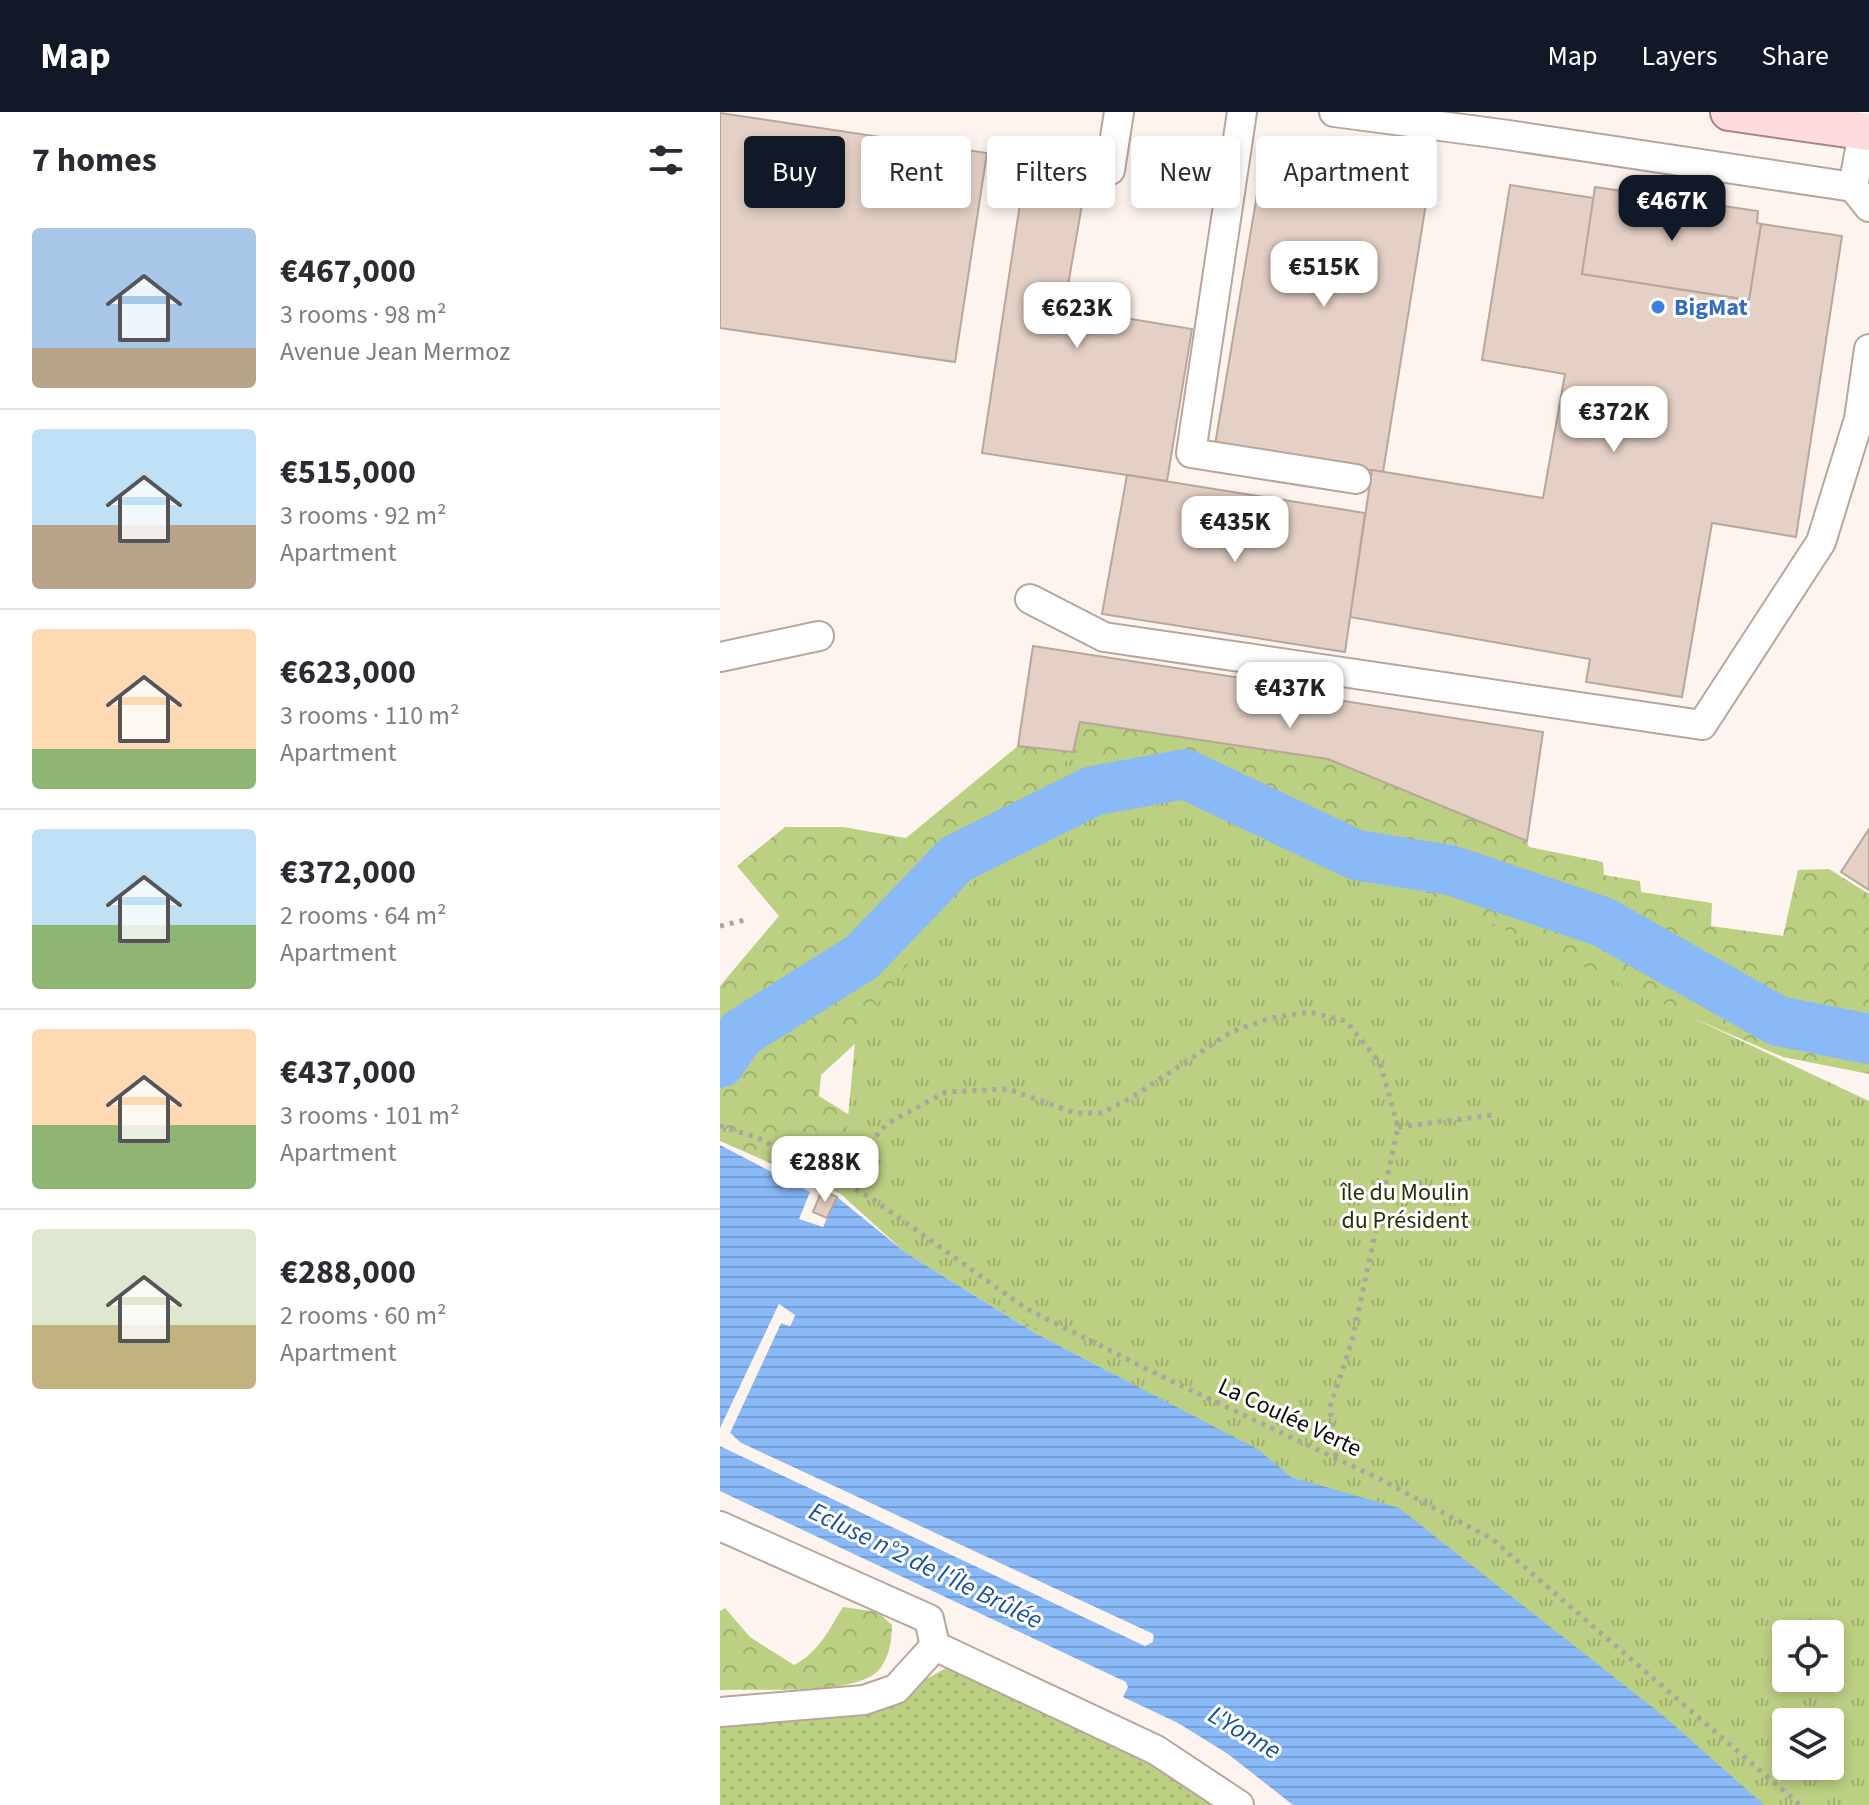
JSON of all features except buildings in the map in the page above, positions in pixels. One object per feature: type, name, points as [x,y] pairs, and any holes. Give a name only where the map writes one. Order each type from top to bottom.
[{"type":"main road","points":[[1729,112],[1866,125]]},
{"type":"lane","points":[[1115,138],[1119,112]]},
{"type":"lane","points":[[1242,112],[1191,453],[1356,479]]},
{"type":"lane","points":[[1334,112],[1478,130],[1861,197],[1866,125]]},
{"type":"lane","points":[[1030,599],[1104,637],[1702,725],[1821,542],[1859,419],[1869,349]]},
{"type":"lane","points":[[720,657],[819,636]]},
{"type":"lane","points":[[720,1526],[929,1619],[935,1646]]},
{"type":"lane","points":[[720,1712],[864,1700],[896,1689],[935,1646]]},
{"type":"lane","points":[[935,1646],[1156,1750],[1239,1805]]},
{"type":"path","points":[[720,926],[745,920]]},
{"type":"path","points":[[835,1180],[888,1123],[946,1092],[1008,1089],[1075,1113],[1102,1113],[1134,1096],[1231,1032],[1271,1018],[1310,1012],[1346,1021],[1380,1063],[1398,1127],[1352,1341],[1330,1407],[1336,1458]]},
{"type":"path","points":[[1398,1127],[1493,1115]]},
{"type":"path","name":"La Coulée Verte","points":[[720,1126],[756,1137],[871,1198],[1027,1309],[1336,1458],[1492,1539],[1800,1805]]},
{"type":"green space","points":[[1080,722],[1328,759],[1527,841],[1529,847],[1603,862],[1604,875],[1640,881],[1641,892],[1712,903],[1711,926],[1783,936],[1798,870],[1829,869],[1869,894],[1869,1074],[1783,1057],[1500,935],[932,973],[821,1075],[819,1096],[1159,1308],[1772,1681],[1772,1692],[1789,1692],[1813,1708],[1772,1708],[1772,1780],[1844,1780],[1844,1729],[1869,1745],[1869,1805],[1764,1805],[1259,1450],[1035,1333],[906,1253],[841,1194],[720,1141],[720,986],[779,916],[737,866],[785,827],[843,827],[906,838],[1018,746],[1073,752]]},
{"type":"green space","name":"île du Moulin du Président","points":[[1073,752],[1423,891],[1869,1101],[1869,1805],[1761,1805],[1399,1508],[1291,1477],[906,1253],[841,1194],[856,1031]]},
{"type":"green space","points":[[843,1607],[878,1612],[892,1625],[889,1649],[878,1671],[866,1679],[827,1687],[720,1690],[720,1611],[725,1608],[750,1637],[794,1665],[816,1647]]},
{"type":"green space","points":[[953,1664],[1142,1758],[1220,1805],[720,1805],[720,1722],[882,1704]]},
{"type":"water","points":[[720,1145],[810,1192],[799,1219],[823,1227],[837,1197],[906,1253],[1035,1333],[1259,1450],[1291,1477],[1399,1508],[1666,1718],[1764,1805],[1293,1805],[1228,1754],[1178,1723],[1123,1697],[1128,1687],[1126,1682],[720,1491],[720,1446],[1144,1645],[1154,1638],[1153,1634],[741,1443],[729,1432],[781,1323],[790,1326],[795,1316],[779,1304],[720,1428]]},
{"type":"pier","points":[[779,1304],[795,1315],[790,1326],[781,1323],[730,1433],[741,1443],[1153,1634],[1153,1642],[1145,1646],[720,1446],[720,1442],[731,1446],[1146,1641],[1150,1640],[1150,1637],[740,1447],[726,1431],[777,1321],[788,1321],[790,1316],[782,1309],[724,1430],[720,1432]]},
{"type":"waterway","points":[[720,1063],[741,1033],[862,957],[956,859],[1093,791],[1185,774],[1356,855],[1450,870],[1603,922],[1778,1021],[1869,1039]]},
{"type":"place","name":"BigMat","points":[[1658,307]]},
{"type":"water label","name":"Ecluse n°2 de l'Île Brûlée","points":[[926,1565]]},
{"type":"water label","name":"L'Yonne","points":[[1245,1732]]}]
